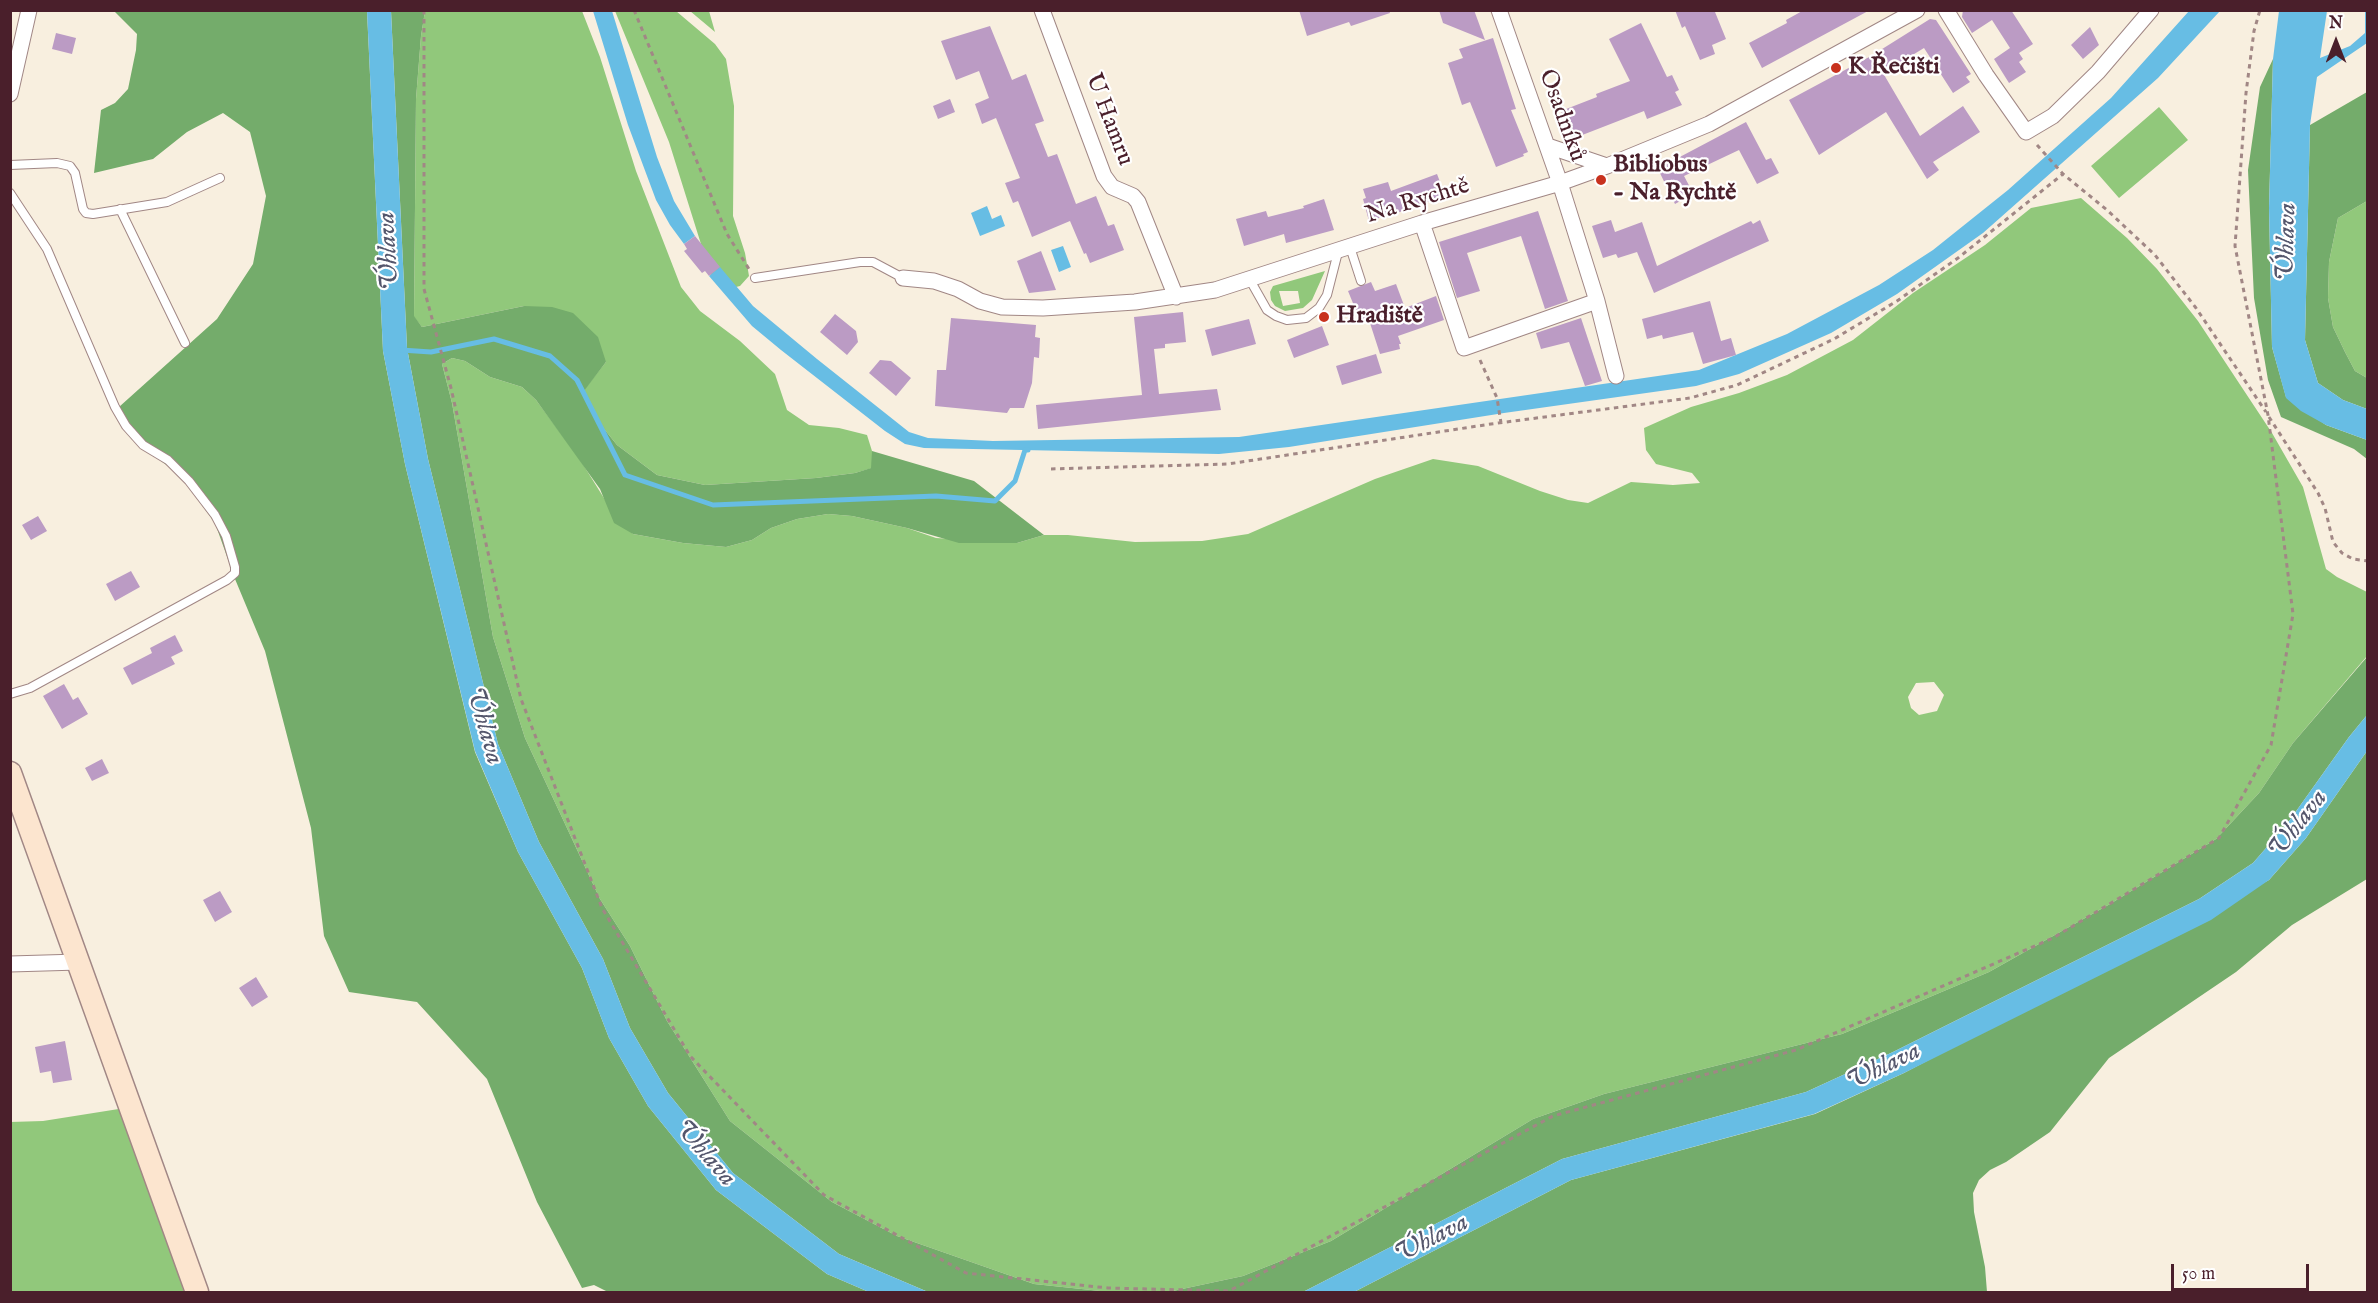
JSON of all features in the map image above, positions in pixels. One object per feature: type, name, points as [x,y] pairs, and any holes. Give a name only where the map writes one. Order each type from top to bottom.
[{"type":"street","points":[[10,94],[29,10]]},
{"type":"street","name":"U Hamru","points":[[1042,10],[1104,176],[1112,187],[1133,196],[1138,202],[1176,297]]},
{"type":"street","name":"Osadníků","points":[[1499,10],[1560,183],[1597,301],[1616,376]]},
{"type":"street","name":"Na Rychtě","points":[[903,278],[942,284],[958,289],[980,301],[1002,307],[1043,308],[1176,297],[1215,290],[1422,223],[1560,183],[1607,166],[1719,119],[1917,10]]},
{"type":"street","points":[[1946,10],[1986,75],[2026,132],[2053,116],[2098,72],[2151,10]]},
{"type":"street","points":[[1548,146],[1607,166]]},
{"type":"street","points":[[1422,223],[1464,348],[1597,301]]},
{"type":"street","points":[[10,773],[197,1293]]},
{"type":"street","points":[[10,964],[79,962]]},
{"type":"lane","points":[[10,165],[57,163],[70,166],[75,173],[83,209],[86,213],[93,214],[167,202],[220,178]]},
{"type":"lane","points":[[10,192],[47,249],[126,426],[143,445],[168,460],[196,489],[215,514],[226,536],[236,567],[235,573],[227,580],[30,688],[10,694]]},
{"type":"lane","points":[[120,209],[185,343]]},
{"type":"lane","points":[[1250,280],[1267,310],[1287,320],[1306,318],[1319,308],[1327,295],[1344,250]]},
{"type":"lane","points":[[1344,250],[1361,281]]},
{"type":"lane","points":[[755,278],[860,262],[873,262],[903,278]]},
{"type":"path","points":[[424,10],[424,289],[444,362],[521,699],[602,908],[690,1056],[824,1195],[966,1273],[1108,1288],[1229,1291],[1553,1116],[1796,1050],[2053,938],[2219,838],[2271,745],[2293,614],[2268,415],[2235,246],[2246,93],[2254,31],[2260,10]]},
{"type":"path","points":[[634,10],[727,234],[755,278]]},
{"type":"path","points":[[2047,156],[2063,174],[2107,210],[2155,255],[2196,308],[2318,493],[2325,508],[2333,542],[2342,553],[2353,560],[2367,561]]},
{"type":"path","points":[[1051,469],[1228,464],[1501,423],[1690,398],[1737,385],[1834,339],[1898,301],[1967,251],[2063,174]]},
{"type":"path","points":[[1473,345],[1497,398],[1501,423]]},
{"type":"green space","points":[[114,11],[367,11],[383,351],[405,464],[475,752],[518,852],[582,968],[609,1038],[648,1106],[716,1190],[827,1274],[869,1292],[608,1292],[594,1285],[582,1288],[537,1202],[487,1079],[417,1002],[349,992],[324,936],[311,828],[265,651],[215,523],[180,475],[142,447],[119,407],[217,319],[253,264],[266,196],[250,132],[223,113],[187,132],[153,159],[94,173],[101,110],[115,103],[128,89],[136,50],[137,34]]},
{"type":"green space","points":[[391,11],[425,11],[416,99],[414,316],[422,327],[524,306],[552,307],[573,313],[598,337],[606,362],[584,391],[593,415],[617,445],[657,475],[705,485],[816,478],[855,473],[871,468],[872,451],[974,481],[1044,535],[1017,543],[959,543],[907,528],[852,516],[828,514],[797,519],[771,528],[752,540],[726,547],[683,543],[633,534],[614,523],[600,489],[536,400],[522,387],[490,377],[465,361],[452,358],[442,364],[452,403],[493,637],[525,738],[600,899],[630,946],[667,1021],[730,1121],[832,1202],[897,1236],[1034,1284],[1110,1292],[928,1292],[839,1254],[733,1173],[668,1093],[630,1028],[603,959],[539,842],[498,744],[428,459],[407,348]]},
{"type":"green space","points":[[425,11],[582,11],[600,57],[636,171],[681,287],[700,311],[740,341],[775,374],[787,410],[809,425],[839,428],[867,435],[872,451],[872,468],[855,473],[816,478],[705,485],[657,475],[617,445],[593,415],[583,391],[606,362],[524,306],[422,327],[414,317],[416,99]]},
{"type":"green space","points":[[615,11],[676,11],[715,44],[726,59],[734,106],[733,216],[745,253],[749,276],[740,286],[724,290],[711,276],[669,142]]},
{"type":"green space","points":[[690,11],[709,11],[715,32]]},
{"type":"green space","points":[[2273,59],[2269,208],[2272,347],[2286,397],[2326,425],[2367,440],[2367,459],[2354,449],[2281,417],[2268,380],[2254,298],[2248,170],[2260,87]]},
{"type":"green space","points":[[2367,92],[2367,201],[2338,218],[2329,262],[2328,298],[2333,327],[2345,352],[2355,371],[2367,378],[2367,409],[2343,400],[2318,383],[2305,340],[2310,125]]},
{"type":"green space","points":[[2159,107],[2188,140],[2119,198],[2091,166]]},
{"type":"green space","points":[[2081,198],[2127,238],[2157,269],[2198,321],[2272,433],[2303,487],[2326,569],[2367,592],[2367,656],[2293,743],[2259,793],[2216,839],[2110,904],[1989,972],[1842,1034],[1604,1094],[1533,1119],[1331,1241],[1243,1276],[1168,1292],[1110,1292],[1034,1284],[897,1236],[832,1202],[730,1121],[667,1021],[630,946],[600,899],[525,738],[493,637],[452,403],[442,364],[452,358],[465,361],[490,377],[522,387],[536,400],[579,458],[607,503],[633,534],[683,543],[726,547],[752,540],[771,528],[797,519],[828,514],[852,516],[907,528],[936,538],[1017,543],[1044,535],[1068,535],[1135,542],[1202,541],[1248,534],[1375,479],[1433,459],[1478,466],[1540,491],[1568,500],[1588,503],[1631,482],[1673,485],[1700,483],[1692,473],[1656,464],[1646,450],[1644,428],[1691,407],[1739,393],[1787,375],[1853,340],[1913,293],[1985,245],[2031,208]],"holes":[[[1934,682],[1944,695],[1937,711],[1919,715],[1911,708],[1908,697],[1916,683]]]},
{"type":"green space","points":[[2367,201],[2367,378],[2355,371],[2345,352],[2333,327],[2328,298],[2329,262],[2338,218]]},
{"type":"green space","points":[[1325,271],[1312,300],[1303,308],[1285,311],[1275,306],[1270,292],[1273,286]],"holes":[[[1279,291],[1298,291],[1300,303],[1283,306]]]},
{"type":"green space","points":[[2367,657],[2367,715],[2287,824],[2253,863],[2199,899],[1893,1052],[1806,1092],[1562,1159],[1303,1292],[1168,1292],[1243,1276],[1331,1241],[1533,1119],[1604,1094],[1842,1034],[1989,972],[2110,904],[2216,839],[2259,793],[2293,743]]},
{"type":"green space","points":[[2367,751],[2367,879],[2292,925],[2236,972],[2109,1058],[2050,1132],[2006,1162],[1990,1170],[1979,1180],[1973,1193],[1974,1212],[1985,1267],[1987,1292],[1354,1292],[1571,1180],[1815,1114],[1904,1073],[2269,880],[2306,838]]},
{"type":"green space","points":[[125,1108],[184,1292],[11,1292],[10,1122],[43,1121]]},
{"type":"water","name":"Úhlava","points":[[367,11],[391,11],[407,348],[428,459],[498,744],[539,842],[603,959],[630,1028],[668,1093],[733,1173],[839,1254],[928,1292],[869,1292],[827,1274],[716,1190],[648,1106],[609,1038],[582,968],[518,852],[475,751],[405,464],[383,351]]},
{"type":"water","points":[[593,11],[612,11],[657,157],[674,201],[695,236],[684,244],[656,200],[628,125]]},
{"type":"water","points":[[2189,11],[2220,11],[2158,78],[1983,233],[1897,294],[1831,333],[1739,374],[1696,386],[1289,447],[1219,454],[924,448],[905,444],[885,431],[781,350],[752,326],[709,276],[720,267],[753,306],[817,359],[909,432],[928,438],[993,441],[1239,437],[1699,370],[1787,334],[1879,285],[1933,250],[2008,190],[2111,98]]},
{"type":"water","name":"Úhlava","points":[[2279,11],[2327,11],[2320,58],[2350,46],[2365,33],[2365,11],[2367,11],[2367,43],[2317,77],[2310,125],[2305,340],[2318,383],[2343,400],[2367,409],[2367,440],[2326,425],[2301,411],[2286,398],[2272,347],[2269,208],[2273,59]]},
{"type":"water","points":[[987,206],[992,219],[1001,215],[1005,226],[980,236],[971,213]]},
{"type":"water","points":[[1063,246],[1071,267],[1059,272],[1051,250]]},
{"type":"water","name":"Úhlava","points":[[2367,715],[2367,751],[2306,838],[2269,880],[2211,920],[1904,1073],[1814,1114],[1571,1180],[1354,1292],[1303,1292],[1562,1159],[1806,1092],[1893,1052],[2199,899],[2253,863],[2287,824]]},
{"type":"building","points":[[1299,10],[1389,10],[1390,13],[1351,26],[1349,22],[1307,36]]},
{"type":"building","points":[[1439,10],[1474,10],[1485,40],[1443,23]]},
{"type":"building","points":[[1675,10],[1718,10],[1715,12],[1726,39],[1712,45],[1715,54],[1700,60]]},
{"type":"building","points":[[1804,10],[1870,10],[1762,68],[1749,43],[1787,23],[1786,20]]},
{"type":"building","points":[[1963,10],[2011,10],[2033,44],[2019,53],[2023,59],[2019,62],[2026,72],[2009,83],[1994,59],[2010,48],[1992,20],[1972,33],[1962,17]]},
{"type":"building","points":[[1930,19],[1936,20],[1971,74],[1966,77],[1970,82],[1953,93],[1924,48],[1883,73],[1920,136],[1963,106],[1980,132],[1933,162],[1939,170],[1927,179],[1886,112],[1819,155],[1789,100],[1871,56]]},
{"type":"building","points":[[1641,23],[1667,77],[1672,75],[1679,90],[1675,92],[1682,105],[1647,119],[1644,111],[1572,139],[1561,111],[1630,81],[1609,39]]},
{"type":"building","points":[[990,26],[1012,80],[1026,74],[1044,121],[1035,124],[1048,157],[1057,154],[1076,204],[1096,196],[1108,226],[1114,224],[1124,250],[1090,263],[1070,221],[1032,237],[1018,201],[1013,203],[1005,183],[1020,178],[996,118],[982,124],[975,104],[989,98],[979,71],[956,80],[941,41]]},
{"type":"building","points":[[2090,27],[2099,45],[2083,59],[2071,45]]},
{"type":"building","points":[[56,33],[76,38],[72,54],[52,49]]},
{"type":"building","points":[[1493,38],[1516,109],[1511,110],[1528,152],[1523,154],[1524,156],[1496,167],[1470,102],[1462,105],[1448,63],[1463,58],[1459,49]]},
{"type":"building","points":[[950,99],[955,112],[938,119],[933,106]]},
{"type":"building","points":[[1746,122],[1766,160],[1771,158],[1779,173],[1757,184],[1739,150],[1684,176],[1692,191],[1691,195],[1675,204],[1657,167]]},
{"type":"building","points":[[1437,174],[1445,195],[1410,209],[1369,221],[1363,199],[1366,198],[1363,189],[1388,182],[1391,191]]},
{"type":"building","points":[[1324,199],[1334,230],[1286,243],[1284,234],[1244,246],[1236,219],[1266,211],[1268,217],[1304,208],[1303,206]]},
{"type":"building","points":[[1538,211],[1568,301],[1545,309],[1521,236],[1467,253],[1480,291],[1457,298],[1439,242]]},
{"type":"building","points":[[1611,220],[1615,232],[1642,222],[1657,266],[1751,221],[1753,224],[1760,220],[1769,241],[1654,293],[1637,252],[1618,258],[1616,254],[1603,258],[1592,226]]},
{"type":"building","points":[[695,236],[720,267],[709,276],[705,271],[702,273],[684,251],[687,249],[684,244]]},
{"type":"building","points":[[1041,251],[1056,290],[1029,293],[1017,261]]},
{"type":"building","points":[[1371,282],[1375,291],[1396,284],[1405,308],[1436,296],[1444,320],[1398,336],[1400,349],[1380,354],[1369,320],[1364,322],[1362,318],[1359,318],[1348,291]]},
{"type":"building","points":[[1710,301],[1721,341],[1731,338],[1736,355],[1703,364],[1693,332],[1663,339],[1662,335],[1647,339],[1642,319]]},
{"type":"building","points":[[1183,312],[1186,342],[1165,344],[1165,348],[1154,349],[1159,394],[1217,389],[1221,410],[1038,429],[1036,405],[1142,395],[1134,317]]},
{"type":"building","points":[[835,314],[856,331],[858,342],[847,355],[820,332]]},
{"type":"building","points":[[951,318],[1036,325],[1035,337],[1040,338],[1039,358],[1034,357],[1032,383],[1024,408],[1010,408],[1007,413],[935,406],[937,370],[946,370]]},
{"type":"building","points":[[1581,318],[1602,381],[1585,386],[1569,342],[1541,349],[1536,333]]},
{"type":"building","points":[[1249,319],[1256,344],[1212,356],[1205,330]]},
{"type":"building","points":[[1322,326],[1329,345],[1294,358],[1287,340]]},
{"type":"building","points":[[1376,354],[1382,373],[1342,385],[1336,366]]},
{"type":"building","points":[[880,360],[891,361],[911,378],[896,396],[869,373]]},
{"type":"building","points":[[38,516],[47,531],[31,540],[22,525]]},
{"type":"building","points":[[131,571],[140,587],[115,601],[106,584]]},
{"type":"building","points":[[175,635],[183,651],[171,657],[175,664],[132,685],[123,668],[152,653],[150,648]]},
{"type":"building","points":[[64,684],[73,700],[78,697],[88,714],[62,729],[43,696]]},
{"type":"building","points":[[102,759],[109,773],[92,781],[85,768]]},
{"type":"building","points":[[220,891],[232,912],[215,922],[203,900]]},
{"type":"building","points":[[256,977],[268,997],[252,1007],[239,988]]},
{"type":"building","points":[[65,1041],[72,1080],[53,1083],[51,1071],[40,1073],[35,1047]]},
{"type":"waterway","points":[[401,350],[431,352],[494,339],[550,356],[577,380],[625,475],[713,505],[936,496],[995,501],[1015,481],[1025,450],[1028,450]]},
{"type":"place","name":"K Řečišti","points":[[1836,68]]},
{"type":"place","name":"Bibliobus - Na Rychtě","points":[[1601,180]]},
{"type":"place","name":"Hradiště","points":[[1324,317]]}]
